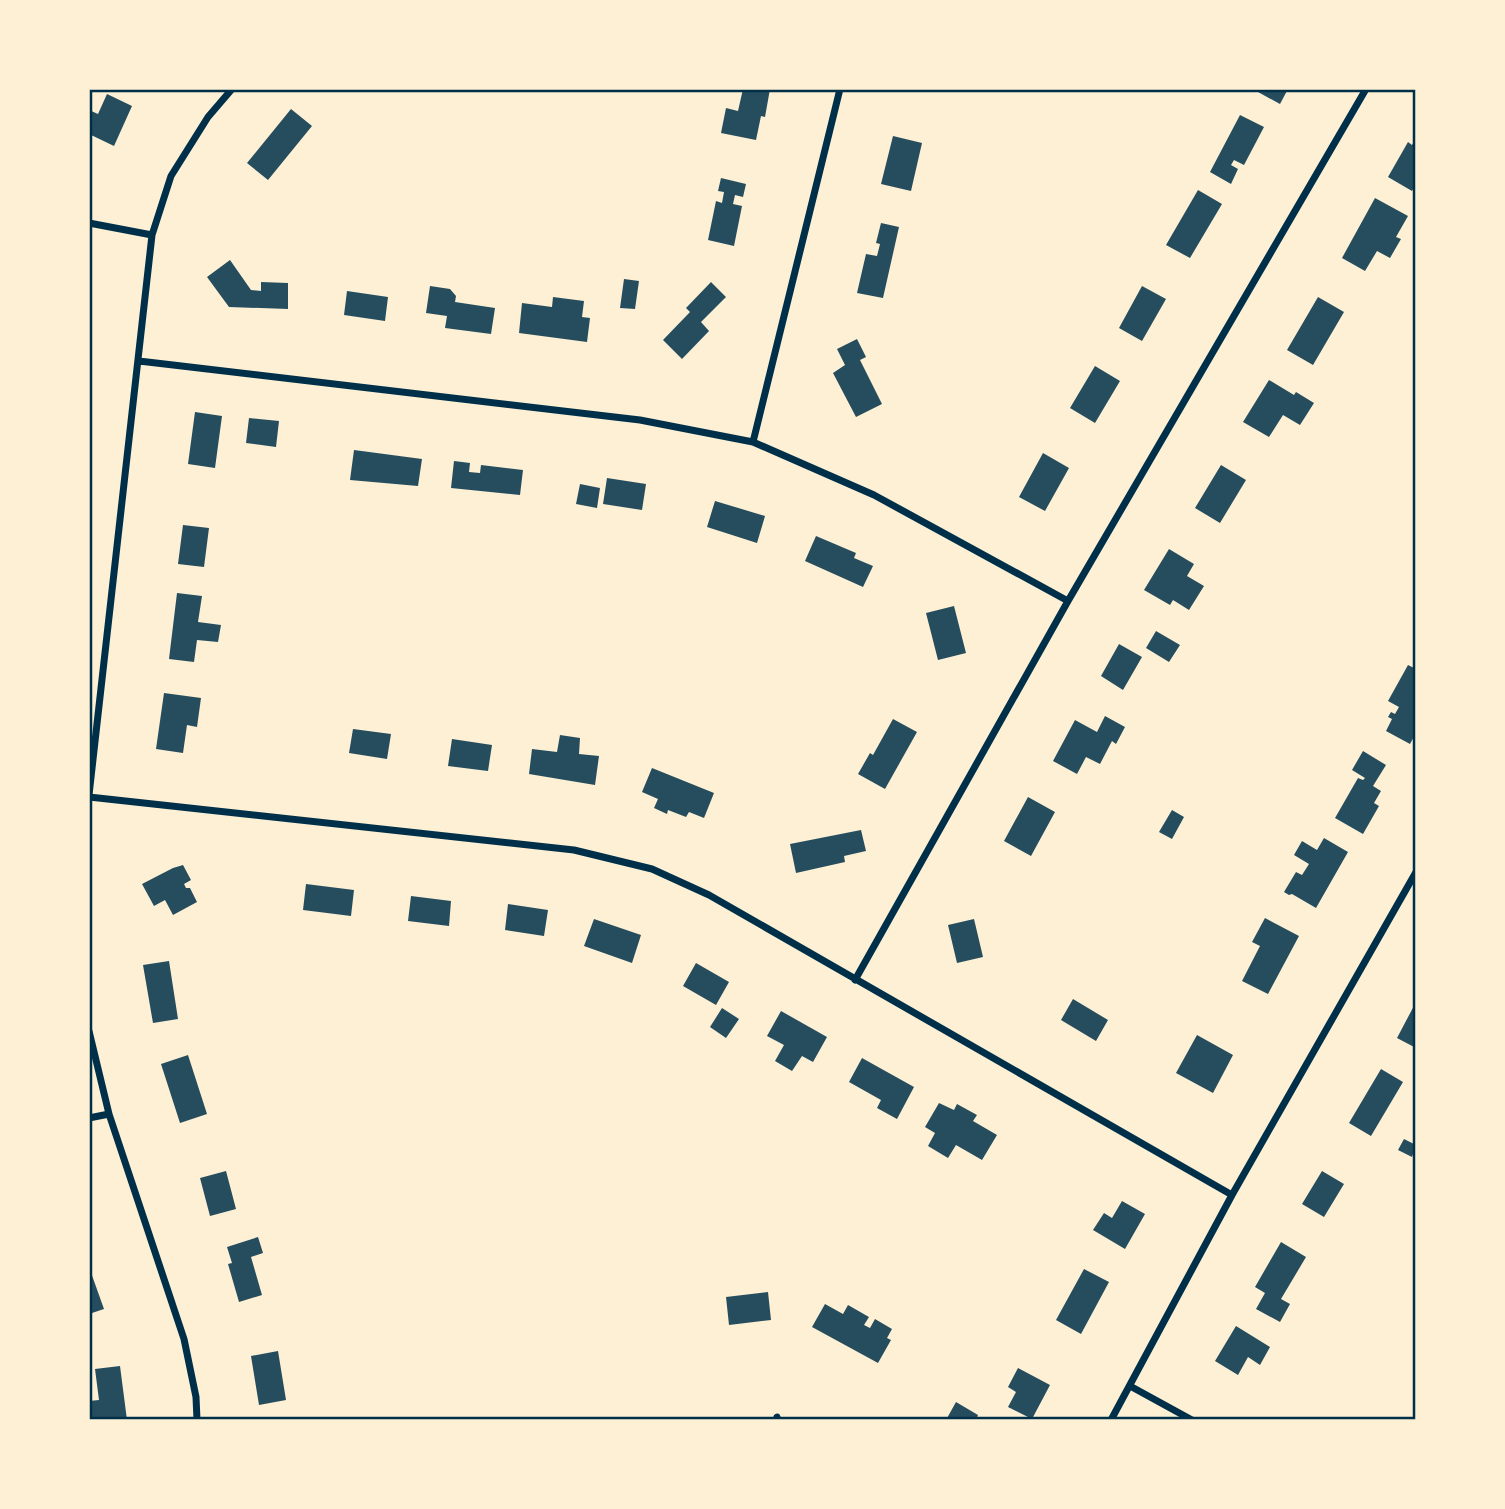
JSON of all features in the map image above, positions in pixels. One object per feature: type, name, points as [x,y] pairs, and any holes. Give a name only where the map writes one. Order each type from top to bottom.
[{"type":"street","points":[[232,89],[208,117],[171,176],[152,235],[89,796],[573,850],[652,869],[709,895],[1232,1195]]},
{"type":"street","points":[[752,442],[840,89]]},
{"type":"street","points":[[855,981],[1068,601],[1366,89]]},
{"type":"street","points":[[89,223],[152,235]]},
{"type":"street","points":[[139,361],[640,420],[752,442],[874,495],[1068,601]]},
{"type":"street","points":[[1111,1420],[1232,1195],[1416,873]]},
{"type":"street","points":[[89,1031],[109,1114],[184,1339],[196,1397],[197,1420]]},
{"type":"street","points":[[89,1118],[109,1114]]},
{"type":"street","points":[[1130,1386],[1192,1420]]},
{"type":"building","points":[[743,89],[770,89],[765,117],[761,116],[756,140],[721,133],[726,108],[738,111]]},
{"type":"building","points":[[1259,89],[1288,89],[1280,104],[1258,92]]},
{"type":"building","points":[[107,94],[132,106],[114,146],[89,134],[89,110],[98,114]]},
{"type":"building","points":[[291,109],[312,126],[268,180],[247,163]]},
{"type":"building","points":[[1240,115],[1264,127],[1244,165],[1234,160],[1231,165],[1238,169],[1231,184],[1210,172]]},
{"type":"building","points":[[893,136],[922,143],[911,191],[881,184]]},
{"type":"building","points":[[1416,138],[1416,184],[1412,191],[1388,177],[1408,142],[1412,145]]},
{"type":"building","points":[[721,178],[746,184],[743,197],[735,195],[733,204],[742,206],[734,246],[708,240],[716,201],[722,203],[724,192],[718,191]]},
{"type":"building","points":[[1198,190],[1222,204],[1190,258],[1166,245]]},
{"type":"building","points":[[1375,198],[1408,216],[1396,237],[1401,239],[1390,258],[1377,251],[1365,271],[1342,258]]},
{"type":"building","points":[[881,223],[899,227],[883,298],[857,293],[866,254],[877,256],[880,244],[876,243]]},
{"type":"building","points":[[230,260],[251,290],[261,291],[261,282],[288,283],[288,309],[229,307],[207,277]]},
{"type":"building","points":[[624,279],[639,281],[635,309],[620,308]]},
{"type":"building","points":[[711,282],[726,297],[701,322],[709,331],[682,359],[663,340],[690,312],[686,308]]},
{"type":"building","points":[[430,286],[450,289],[456,296],[455,302],[495,308],[491,334],[445,328],[447,316],[426,313]]},
{"type":"building","points":[[1142,286],[1166,299],[1142,341],[1119,328]]},
{"type":"building","points":[[347,291],[388,297],[385,321],[344,315]]},
{"type":"building","points":[[553,297],[584,301],[582,317],[590,318],[587,342],[519,333],[522,303],[552,307]]},
{"type":"building","points":[[1318,297],[1344,312],[1313,365],[1287,350]]},
{"type":"building","points":[[857,339],[866,357],[860,360],[882,404],[856,417],[833,373],[845,365],[837,349]]},
{"type":"building","points":[[1095,366],[1120,381],[1095,423],[1070,408]]},
{"type":"building","points":[[1269,380],[1314,403],[1300,425],[1283,415],[1269,437],[1243,422]]},
{"type":"building","points":[[195,412],[222,416],[215,468],[188,464]]},
{"type":"building","points":[[249,418],[279,421],[276,447],[246,443]]},
{"type":"building","points":[[354,450],[422,459],[418,486],[350,480]]},
{"type":"building","points":[[1043,453],[1069,468],[1045,511],[1019,497]]},
{"type":"building","points":[[454,461],[470,463],[469,472],[480,473],[481,465],[523,470],[520,495],[451,488]]},
{"type":"building","points":[[1221,465],[1246,480],[1220,523],[1195,508]]},
{"type":"building","points":[[607,478],[646,484],[642,510],[603,504]]},
{"type":"building","points":[[580,484],[600,488],[597,508],[576,504]]},
{"type":"building","points":[[715,501],[765,516],[757,543],[707,527]]},
{"type":"building","points":[[183,525],[209,528],[204,567],[178,564]]},
{"type":"building","points":[[816,536],[856,553],[854,558],[873,566],[863,587],[805,561]]},
{"type":"building","points":[[1169,549],[1194,564],[1187,576],[1204,586],[1189,610],[1173,600],[1170,605],[1144,590]]},
{"type":"building","points":[[177,593],[202,596],[198,622],[221,625],[218,642],[197,640],[194,662],[169,659]]},
{"type":"building","points":[[954,606],[966,653],[938,660],[926,613]]},
{"type":"building","points":[[1156,631],[1180,645],[1169,662],[1146,648]]},
{"type":"building","points":[[1119,644],[1142,657],[1123,690],[1101,676]]},
{"type":"building","points":[[1408,665],[1416,669],[1416,733],[1410,744],[1386,731],[1392,719],[1388,717],[1391,712],[1395,714],[1399,707],[1388,701]]},
{"type":"building","points":[[164,693],[201,698],[197,727],[187,725],[183,753],[156,749]]},
{"type":"building","points":[[1105,716],[1125,727],[1116,744],[1112,741],[1100,764],[1086,757],[1077,774],[1053,761],[1075,720],[1097,732]]},
{"type":"building","points":[[893,719],[917,732],[885,789],[858,774],[870,753],[873,755]]},
{"type":"building","points":[[353,729],[391,734],[387,759],[349,753]]},
{"type":"building","points":[[560,735],[580,738],[579,754],[599,756],[595,785],[529,774],[532,749],[557,752]]},
{"type":"building","points":[[452,739],[492,745],[488,771],[448,766]]},
{"type":"building","points":[[1363,751],[1386,765],[1373,786],[1381,791],[1374,803],[1379,806],[1363,834],[1335,818],[1358,778],[1365,778],[1352,770]]},
{"type":"building","points":[[652,768],[714,793],[704,818],[689,812],[686,817],[668,810],[667,814],[654,808],[658,799],[642,792]]},
{"type":"building","points":[[1028,797],[1055,812],[1031,856],[1004,841]]},
{"type":"building","points":[[1172,810],[1184,817],[1172,839],[1159,832]]},
{"type":"building","points":[[861,830],[866,851],[844,856],[845,862],[796,873],[790,844]]},
{"type":"building","points":[[1324,838],[1348,852],[1316,908],[1284,892],[1296,872],[1302,875],[1309,864],[1294,855],[1302,841],[1317,850]]},
{"type":"building","points":[[183,865],[191,880],[184,884],[186,888],[190,888],[197,902],[173,915],[165,900],[154,906],[142,884]]},
{"type":"building","points":[[306,884],[354,890],[351,916],[303,910]]},
{"type":"building","points":[[411,896],[451,901],[449,926],[408,921]]},
{"type":"building","points":[[508,904],[548,910],[544,936],[505,930]]},
{"type":"building","points":[[1265,918],[1299,936],[1268,994],[1242,981],[1260,946],[1252,942]]},
{"type":"building","points":[[594,919],[641,935],[632,963],[584,946]]},
{"type":"building","points":[[974,919],[983,957],[957,963],[948,925]]},
{"type":"building","points":[[169,961],[178,1019],[153,1023],[143,965]]},
{"type":"building","points":[[696,963],[729,982],[716,1005],[683,986]]},
{"type":"building","points":[[1073,999],[1108,1020],[1096,1041],[1061,1020]]},
{"type":"building","points":[[1416,1002],[1416,1048],[1397,1038]]},
{"type":"building","points":[[722,1008],[739,1019],[726,1038],[710,1027]]},
{"type":"building","points":[[781,1011],[827,1037],[813,1062],[802,1056],[792,1071],[775,1061],[784,1045],[767,1036]]},
{"type":"building","points":[[1197,1035],[1233,1055],[1213,1093],[1176,1073]]},
{"type":"building","points":[[188,1055],[207,1114],[180,1123],[161,1064]]},
{"type":"building","points":[[862,1058],[914,1087],[897,1119],[877,1108],[881,1100],[849,1082]]},
{"type":"building","points":[[1381,1069],[1403,1082],[1371,1136],[1349,1123]]},
{"type":"building","points":[[939,1103],[954,1110],[957,1104],[977,1115],[973,1121],[997,1135],[982,1160],[956,1145],[948,1158],[928,1146],[935,1133],[925,1127]]},
{"type":"building","points":[[1404,1139],[1416,1145],[1412,1157],[1398,1150]]},
{"type":"building","points":[[226,1171],[236,1209],[210,1216],[200,1178]]},
{"type":"building","points":[[1322,1171],[1344,1184],[1324,1217],[1302,1204]]},
{"type":"building","points":[[1122,1201],[1145,1214],[1125,1249],[1093,1230],[1104,1213],[1112,1218]]},
{"type":"building","points":[[258,1237],[263,1253],[251,1257],[262,1295],[239,1302],[228,1264],[232,1263],[227,1247]]},
{"type":"building","points":[[1281,1242],[1306,1257],[1281,1299],[1290,1304],[1280,1322],[1256,1309],[1265,1293],[1255,1287]]},
{"type":"building","points":[[89,1267],[104,1309],[89,1314]]},
{"type":"building","points":[[1084,1269],[1109,1282],[1081,1334],[1056,1320]]},
{"type":"building","points":[[768,1292],[771,1320],[729,1325],[726,1297]]},
{"type":"building","points":[[825,1304],[843,1314],[848,1305],[869,1317],[864,1325],[870,1328],[875,1319],[892,1329],[887,1338],[891,1340],[878,1363],[812,1327]]},
{"type":"building","points":[[1236,1326],[1270,1347],[1260,1365],[1248,1357],[1238,1375],[1215,1361]]},
{"type":"building","points":[[278,1351],[286,1400],[259,1405],[251,1356]]},
{"type":"building","points":[[120,1366],[127,1420],[89,1420],[89,1401],[99,1400],[95,1369]]},
{"type":"building","points":[[1018,1368],[1050,1385],[1032,1419],[1008,1407],[1016,1392],[1008,1387]]},
{"type":"building","points":[[956,1402],[978,1415],[976,1420],[946,1420]]}]
